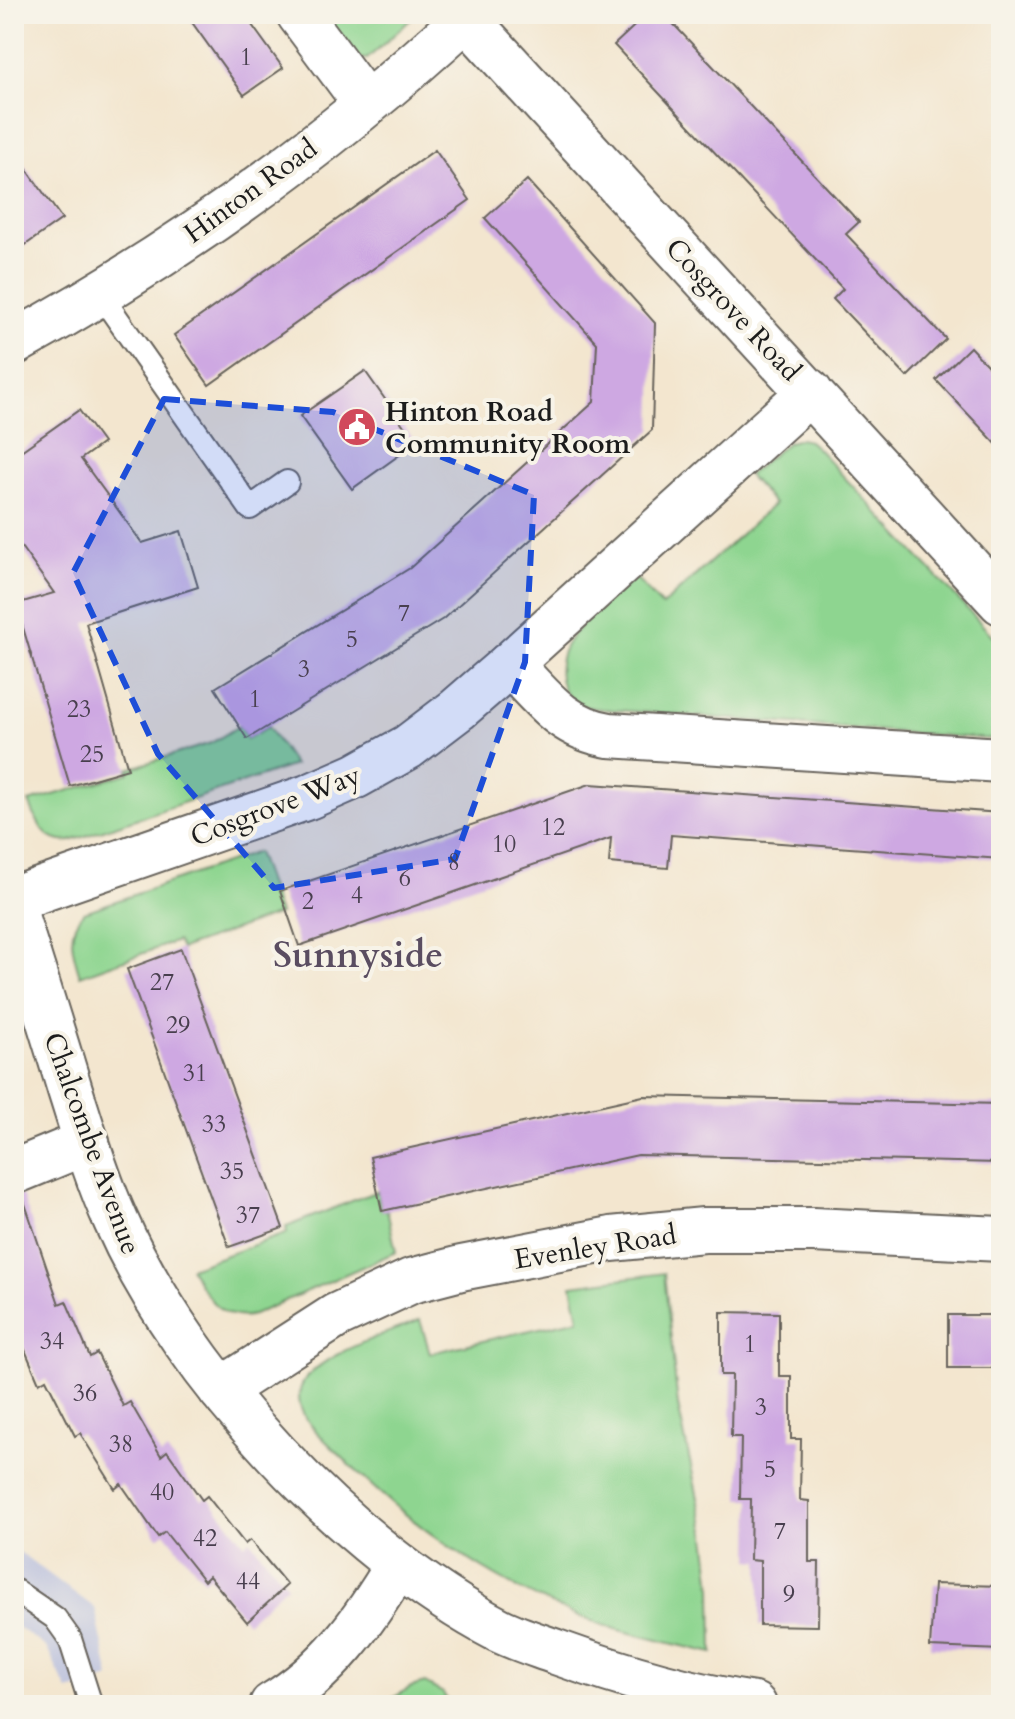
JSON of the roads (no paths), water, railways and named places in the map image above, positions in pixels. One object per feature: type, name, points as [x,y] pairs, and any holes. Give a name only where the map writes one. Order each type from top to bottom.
[{"type":"street","points":[[299,14],[366,104]]},
{"type":"street","name":"Hinton Road","points":[[14,343],[100,294],[228,208],[366,104],[468,16]]},
{"type":"street","name":"Cosgrove Road","points":[[468,16],[1001,602]]},
{"type":"street","name":"Cosgrove Way","points":[[14,899],[308,797],[356,776],[408,747],[510,664],[810,392]]},
{"type":"street","points":[[510,664],[567,721],[586,731],[1001,760]]},
{"type":"street","name":"Chalcombe Avenue","points":[[14,910],[87,1142],[115,1219],[143,1277],[179,1335],[221,1390],[267,1442],[337,1513],[398,1565],[501,1631],[606,1669],[754,1705]]},
{"type":"street","points":[[14,1172],[87,1142]]},
{"type":"street","name":"Evenley Road","points":[[221,1390],[336,1316],[411,1281],[476,1265],[611,1239],[704,1230],[800,1230],[1001,1239]]},
{"type":"street","points":[[272,1705],[312,1677],[356,1631],[398,1565]]},
{"type":"lane","points":[[100,294],[250,508],[287,482]]},
{"type":"lane","points":[[14,1590],[55,1618],[70,1639],[91,1705]]},
{"type":"place","name":"Hinton Road Community Room","points":[[357,427]]},
{"type":"district","name":"Sunnyside","points":[[358,954]]}]
